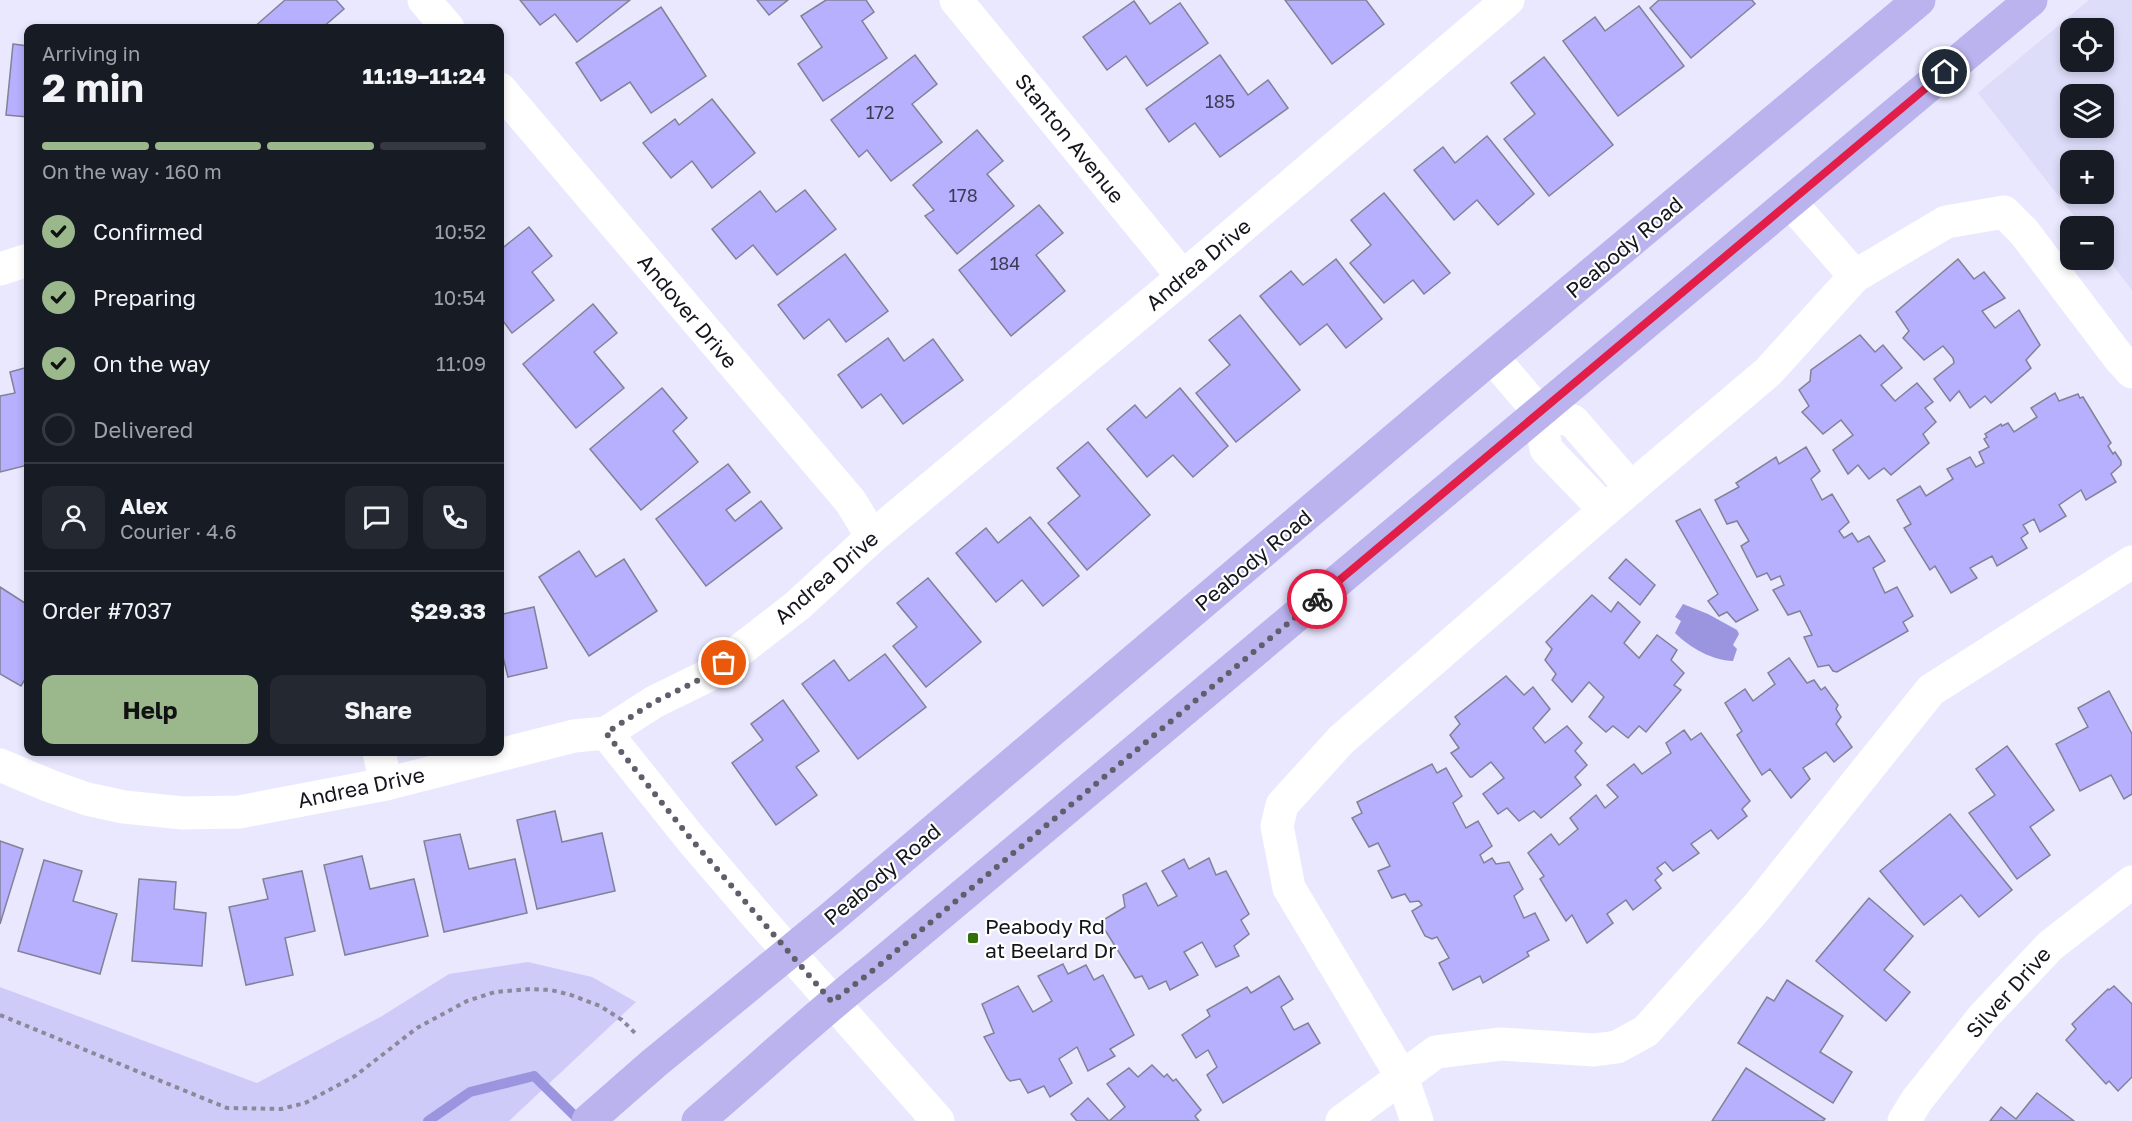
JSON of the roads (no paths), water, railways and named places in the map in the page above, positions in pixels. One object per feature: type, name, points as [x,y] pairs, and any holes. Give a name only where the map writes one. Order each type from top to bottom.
[{"type":"main road","name":"Peabody Road","points":[[588,1121],[649,1067],[1053,730],[1492,357],[1919,0]]},
{"type":"main road","points":[[698,1121],[798,1035],[832,1002],[876,968],[2031,0]]},
{"type":"street","points":[[424,0],[445,24]]},
{"type":"street","name":"Stanton Avenue","points":[[956,0],[1183,277]]},
{"type":"street","name":"Andrea Drive","points":[[504,754],[574,736],[606,733],[654,702],[705,677],[797,606],[872,537],[1183,277],[1498,3]]},
{"type":"street","name":"Andover Drive","points":[[504,94],[850,502],[872,537]]},
{"type":"street","points":[[1790,202],[1856,276]]},
{"type":"street","points":[[1418,1121],[1402,1077],[1289,888],[1277,826],[1282,805],[1341,740],[1605,510],[1768,372],[1856,276],[1946,222],[2004,212],[2024,232],[2132,372]]},
{"type":"street","points":[[0,269],[24,261]]},
{"type":"street","points":[[1492,357],[1540,413],[1545,449],[1605,510]]},
{"type":"street","points":[[1540,413],[1573,421],[1631,488]]},
{"type":"street","points":[[1342,1121],[1436,1052],[1501,1044],[1594,1050],[1617,1047],[1646,1031],[1757,907],[1931,690],[2132,562]]},
{"type":"street","points":[[606,733],[691,839],[938,1121]]},
{"type":"street","points":[[380,756],[386,784]]},
{"type":"street","name":"Andrea Drive","points":[[0,765],[87,799],[124,807],[183,813],[239,812],[386,784],[496,756]]},
{"type":"street","name":"Silver Drive","points":[[1904,1121],[1917,1100],[1983,1017],[2050,946],[2132,882]]},
{"type":"waterway","points":[[428,1121],[470,1092],[534,1076],[580,1121]]},
{"type":"place","name":"Peabody Rd at Beelard Dr","points":[[973,938]]}]
